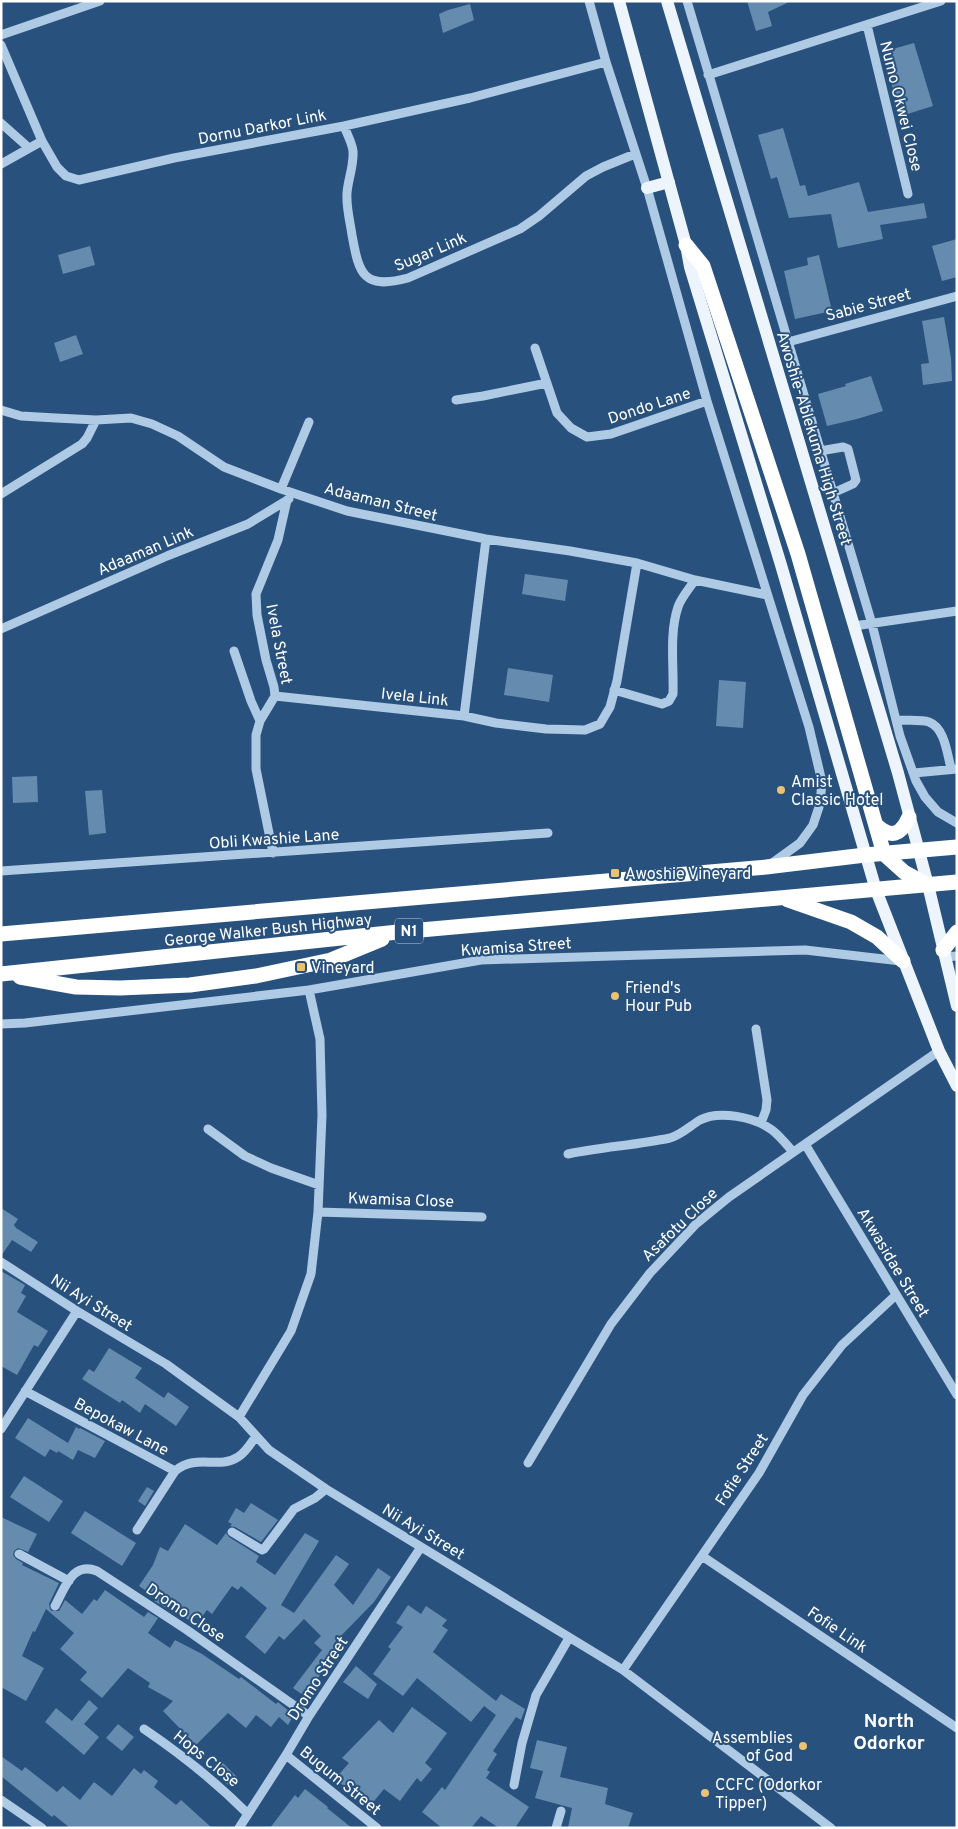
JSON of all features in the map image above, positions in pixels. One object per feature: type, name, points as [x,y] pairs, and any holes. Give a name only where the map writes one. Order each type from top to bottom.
[{"type":"highway","points":[[686,246],[703,266],[754,418],[798,554],[884,854],[904,872],[928,885]]},
{"type":"highway","points":[[876,825],[882,831],[897,833],[904,828],[909,817]]},
{"type":"highway","name":"George Walker Bush Highway","points":[[1,934],[766,867],[866,855],[957,847]]},
{"type":"highway","name":"George Walker Bush Highway","points":[[3,974],[398,932],[957,882]]},
{"type":"highway","points":[[782,898],[851,922],[877,937],[904,961]]},
{"type":"highway","points":[[3,974],[76,987],[120,988],[190,985],[256,976],[331,960],[398,932]]},
{"type":"highway","points":[[948,954],[957,932]]},
{"type":"main road","points":[[619,1],[686,246],[690,267],[781,565],[876,890],[939,1051],[957,1086]]},
{"type":"main road","name":"Awoshie-Ablekuma High Street","points":[[667,1],[898,774],[948,954],[957,1006]]},
{"type":"main road","points":[[647,188],[668,182]]},
{"type":"street","points":[[1,35],[100,1]]},
{"type":"street","points":[[589,1],[606,62],[647,188],[707,401],[808,727],[822,782],[820,804],[813,825],[800,842],[766,867]]},
{"type":"street","name":"Awoshie-Ablekuma High Street","points":[[686,1],[872,624],[896,720],[914,773],[925,797],[938,812],[957,823]]},
{"type":"street","points":[[708,75],[941,1]]},
{"type":"street","name":"Numo Okwei Close","points":[[867,25],[908,194]]},
{"type":"street","name":"Dornu Darkor Link","points":[[1,45],[42,141],[61,172],[66,176],[79,180],[174,158],[344,126],[470,98],[606,62]]},
{"type":"street","points":[[1,123],[29,148]]},
{"type":"street","name":"Sugar Link","points":[[344,126],[353,150],[353,162],[346,200],[358,263],[366,276],[378,282],[390,283],[408,278],[520,229],[539,216],[586,176],[636,154]]},
{"type":"street","points":[[1,164],[42,141]]},
{"type":"street","name":"Sabie Street","points":[[788,342],[957,296]]},
{"type":"street","name":"Dondo Lane","points":[[536,348],[557,413],[571,428],[587,437],[612,434],[707,401]]},
{"type":"street","points":[[456,400],[547,383]]},
{"type":"street","name":"Adaaman Street","points":[[1,410],[21,416],[96,420],[131,418],[152,424],[178,436],[224,467],[281,489],[347,511],[486,539],[637,563],[695,580],[767,595]]},
{"type":"street","points":[[1,494],[82,444],[88,438],[96,420]]},
{"type":"street","points":[[281,489],[310,422]]},
{"type":"street","points":[[820,451],[843,447],[848,449],[856,480],[853,484],[833,493]]},
{"type":"street","name":"Adaaman Link","points":[[1,629],[167,556],[248,524],[298,494]]},
{"type":"street","name":"Ivela Street","points":[[273,854],[256,769],[256,735],[260,721],[275,696],[256,615],[256,594],[278,540],[287,500]]},
{"type":"street","name":"Ivela Link","points":[[275,696],[464,716],[486,539]]},
{"type":"street","points":[[464,716],[504,724],[546,729],[585,730],[600,724],[610,707],[614,690],[637,563]]},
{"type":"street","points":[[614,690],[662,704],[668,701],[673,694],[674,628],[676,615],[679,605],[695,580]]},
{"type":"street","points":[[854,626],[957,611]]},
{"type":"street","points":[[234,651],[260,721]]},
{"type":"street","points":[[896,720],[929,722],[936,727],[941,733],[954,768],[914,773]]},
{"type":"street","name":"Obli Kwashie Lane","points":[[1,871],[273,854],[548,833]]},
{"type":"street","name":"Kwamisa Street","points":[[1,1024],[25,1023],[309,990],[481,960],[805,950],[904,961]]},
{"type":"street","points":[[238,1417],[290,1331],[311,1274],[318,1212],[322,1115],[320,1039],[309,990]]},
{"type":"street","points":[[756,1028],[766,1100],[766,1110],[762,1123]]},
{"type":"street","name":"Asafotu Close","points":[[528,1463],[611,1324],[650,1272],[703,1218],[729,1196],[939,1051]]},
{"type":"street","points":[[568,1154],[673,1137],[701,1119],[729,1115],[762,1123],[772,1130],[794,1152]]},
{"type":"street","points":[[208,1129],[245,1156],[271,1168],[319,1185]]},
{"type":"street","name":"Akwasidae Street","points":[[805,1144],[957,1394]]},
{"type":"street","name":"Kwamisa Close","points":[[318,1212],[482,1217]]},
{"type":"street","name":"Nii Ayi Street","points":[[1,1262],[76,1311],[166,1364],[238,1417],[269,1450],[326,1488],[622,1670],[830,1828]]},
{"type":"street","name":"Fofie Street","points":[[622,1670],[758,1473],[803,1395],[842,1345],[896,1295]]},
{"type":"street","points":[[1,1429],[76,1311]]},
{"type":"street","name":"Bepokaw Lane","points":[[25,1392],[175,1471],[183,1464],[192,1462],[217,1462],[237,1458],[256,1436]]},
{"type":"street","points":[[137,1530],[175,1471]]},
{"type":"street","points":[[232,1532],[262,1550],[294,1510],[315,1498],[326,1488]]},
{"type":"street","name":"Dromo Street","points":[[239,1828],[309,1716],[421,1547]]},
{"type":"street","points":[[19,1554],[69,1580],[55,1606]]},
{"type":"street","name":"Fofie Link","points":[[702,1556],[957,1728]]},
{"type":"street","name":"Dromo Close","points":[[69,1580],[78,1570],[84,1568],[97,1571],[188,1630],[309,1716]]},
{"type":"street","points":[[514,1785],[522,1742],[536,1695],[569,1638]]},
{"type":"street","name":"Hops Close","points":[[144,1729],[197,1768],[248,1814]]},
{"type":"street","name":"Bugum Street","points":[[286,1755],[377,1828]]},
{"type":"street","points":[[1,1800],[42,1828]]},
{"type":"street","points":[[556,1828],[561,1811]]},
{"type":"building","points":[[747,1],[791,1],[768,12],[772,26],[756,31]]},
{"type":"building","points":[[470,4],[474,20],[443,33],[439,14]]},
{"type":"building","points":[[914,43],[933,106],[901,116],[882,52]]},
{"type":"building","points":[[783,128],[800,186],[805,185],[808,196],[859,182],[868,212],[924,203],[927,218],[880,225],[883,239],[838,248],[831,214],[789,218],[777,177],[771,179],[758,135]]},
{"type":"building","points":[[957,239],[957,277],[942,281],[932,246]]},
{"type":"building","points":[[90,246],[95,265],[63,274],[58,255]]},
{"type":"building","points":[[819,255],[832,311],[795,319],[784,271],[808,265],[807,258]]},
{"type":"building","points":[[944,317],[951,358],[952,381],[923,385],[921,364],[929,363],[922,321]]},
{"type":"building","points":[[76,335],[83,354],[60,362],[54,343]]},
{"type":"building","points":[[871,376],[883,411],[827,426],[818,394]]},
{"type":"building","points":[[525,574],[568,580],[565,601],[522,594]]},
{"type":"building","points":[[508,668],[553,675],[549,702],[504,695]]},
{"type":"building","points":[[719,680],[746,682],[743,728],[716,726]]},
{"type":"building","points":[[37,776],[38,802],[13,803],[12,777]]},
{"type":"building","points":[[102,790],[106,833],[89,835],[85,791]]},
{"type":"building","points":[[1,1208],[18,1219],[14,1225],[16,1228],[38,1242],[31,1252],[12,1240],[1,1256]]},
{"type":"building","points":[[1,1271],[25,1285],[21,1293],[26,1296],[17,1312],[48,1331],[38,1347],[34,1345],[17,1375],[1,1366]]},
{"type":"building","points":[[109,1348],[142,1368],[135,1378],[164,1398],[168,1392],[189,1407],[176,1426],[145,1404],[140,1413],[122,1400],[120,1403],[82,1379],[89,1369],[94,1372]]},
{"type":"building","points":[[28,1418],[68,1443],[76,1427],[105,1441],[95,1458],[78,1450],[73,1460],[58,1451],[57,1453],[50,1449],[45,1457],[15,1438]]},
{"type":"building","points":[[24,1476],[63,1501],[49,1522],[10,1497]]},
{"type":"building","points":[[147,1487],[154,1491],[145,1506],[138,1501]]},
{"type":"building","points":[[251,1503],[278,1520],[261,1542],[230,1526],[232,1524],[228,1522],[236,1508],[244,1513]]},
{"type":"building","points":[[85,1511],[136,1543],[122,1566],[71,1533]]},
{"type":"building","points":[[1,1517],[37,1534],[28,1552],[18,1548],[14,1551],[13,1555],[23,1563],[22,1565],[59,1583],[49,1604],[52,1611],[59,1611],[65,1600],[82,1614],[94,1599],[97,1601],[105,1590],[144,1617],[148,1612],[158,1618],[148,1633],[170,1648],[175,1640],[202,1654],[239,1679],[241,1677],[276,1704],[278,1702],[294,1715],[288,1725],[279,1717],[271,1727],[256,1715],[246,1728],[228,1713],[196,1745],[163,1711],[173,1701],[148,1687],[150,1683],[128,1668],[102,1698],[80,1680],[87,1672],[60,1649],[74,1633],[46,1609],[35,1632],[33,1631],[22,1656],[44,1668],[26,1701],[1,1687]]},
{"type":"building","points":[[185,1524],[217,1545],[226,1533],[229,1537],[259,1556],[256,1562],[275,1575],[305,1533],[319,1541],[281,1605],[294,1613],[336,1555],[349,1564],[334,1585],[353,1605],[378,1568],[391,1577],[374,1602],[335,1642],[340,1647],[320,1668],[323,1670],[306,1697],[293,1688],[322,1650],[314,1643],[321,1636],[304,1619],[284,1640],[279,1636],[265,1654],[245,1637],[267,1608],[241,1586],[238,1590],[232,1586],[212,1614],[207,1610],[200,1619],[194,1615],[190,1621],[173,1609],[172,1611],[154,1601],[157,1598],[139,1586],[153,1565],[160,1547],[168,1551]]},
{"type":"building","points":[[408,1605],[421,1614],[426,1606],[447,1620],[442,1626],[448,1630],[433,1652],[496,1701],[501,1694],[525,1709],[521,1720],[516,1717],[493,1751],[497,1754],[487,1770],[490,1772],[486,1778],[529,1807],[515,1828],[499,1828],[481,1816],[471,1828],[442,1828],[422,1812],[442,1787],[445,1790],[496,1715],[484,1706],[471,1722],[417,1678],[403,1696],[373,1674],[391,1649],[388,1647],[403,1627],[396,1623]]},
{"type":"building","points":[[356,1666],[377,1684],[368,1699],[343,1682]]},
{"type":"building","points":[[89,1700],[98,1708],[84,1724],[99,1737],[84,1755],[45,1722],[56,1708],[72,1721]]},
{"type":"building","points":[[412,1707],[447,1733],[425,1763],[432,1769],[421,1782],[417,1778],[400,1801],[384,1789],[370,1806],[335,1779],[349,1763],[342,1758],[379,1720],[393,1733]]},
{"type":"building","points":[[118,1724],[134,1737],[122,1751],[106,1738]]},
{"type":"building","points":[[537,1740],[567,1747],[560,1777],[608,1788],[605,1804],[633,1813],[628,1828],[568,1828],[572,1808],[535,1798],[543,1771],[530,1768]]},
{"type":"building","points":[[1,1756],[22,1771],[25,1767],[57,1792],[63,1786],[80,1800],[94,1782],[112,1796],[134,1768],[141,1774],[144,1770],[158,1781],[154,1787],[176,1805],[181,1800],[212,1828],[70,1828],[54,1815],[52,1817],[1,1776]]},
{"type":"building","points":[[221,1761],[237,1777],[228,1785],[213,1768]]},
{"type":"building","points":[[305,1789],[352,1828],[270,1828],[295,1795],[298,1798]]},
{"type":"place","name":"Amist Classic Hotel","points":[[781,790]]},
{"type":"place","name":"Awoshie Vineyard","points":[[615,873]]},
{"type":"place","name":"Vineyard","points":[[301,967]]},
{"type":"place","name":"Friend's Hour Pub","points":[[615,996]]},
{"type":"place","name":"Assemblies of God","points":[[803,1746]]},
{"type":"place","name":"CCFC (Odorkor Tipper)","points":[[705,1793]]},
{"type":"district","name":"North Odorkor","points":[[889,1731]]}]
